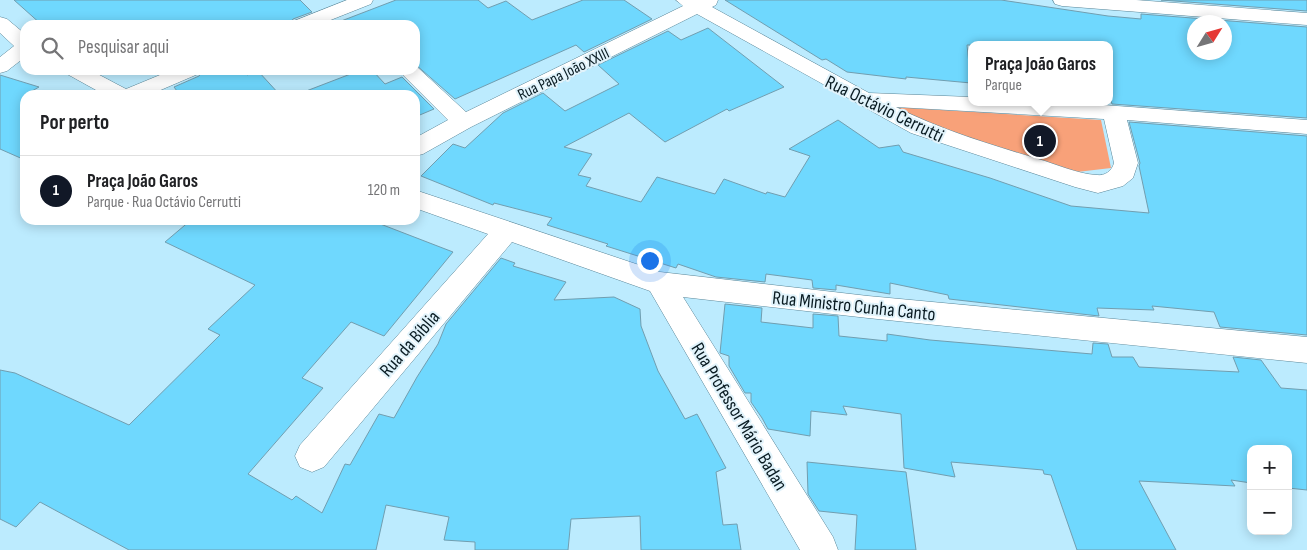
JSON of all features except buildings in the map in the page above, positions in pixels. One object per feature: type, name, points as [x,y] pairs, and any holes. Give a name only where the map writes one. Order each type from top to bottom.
[{"type":"street","points":[[314,20],[364,0]]},
{"type":"street","points":[[1062,0],[1307,19]]},
{"type":"street","name":"Rua Octávio Cerrutti","points":[[698,2],[861,98],[919,128],[1075,179],[1098,184],[1114,180],[1124,172],[1126,163],[1114,112]]},
{"type":"street","name":"Rua Papa João XXIII","points":[[420,145],[698,2]]},
{"type":"street","points":[[0,23],[20,41]]},
{"type":"street","points":[[0,67],[20,50]]},
{"type":"street","points":[[84,75],[112,90]]},
{"type":"street","points":[[142,90],[179,75]]},
{"type":"street","points":[[414,75],[463,122]]},
{"type":"street","points":[[861,98],[968,104]]},
{"type":"street","points":[[1006,106],[1114,112],[1307,127]]},
{"type":"street","name":"Rua Ministro Cunha Canto","points":[[420,200],[660,283],[868,308],[1307,350]]},
{"type":"street","name":"Rua da Bíblia","points":[[312,456],[507,230]]},
{"type":"street","name":"Rua Professor Mário Badan","points":[[660,283],[820,550]]},
{"type":"shaded area","points":[[893,107],[1101,120],[1111,168],[1077,172],[1012,154],[938,127]]},
{"type":"place","name":"Praça João Garos","points":[[1040,141]]}]
